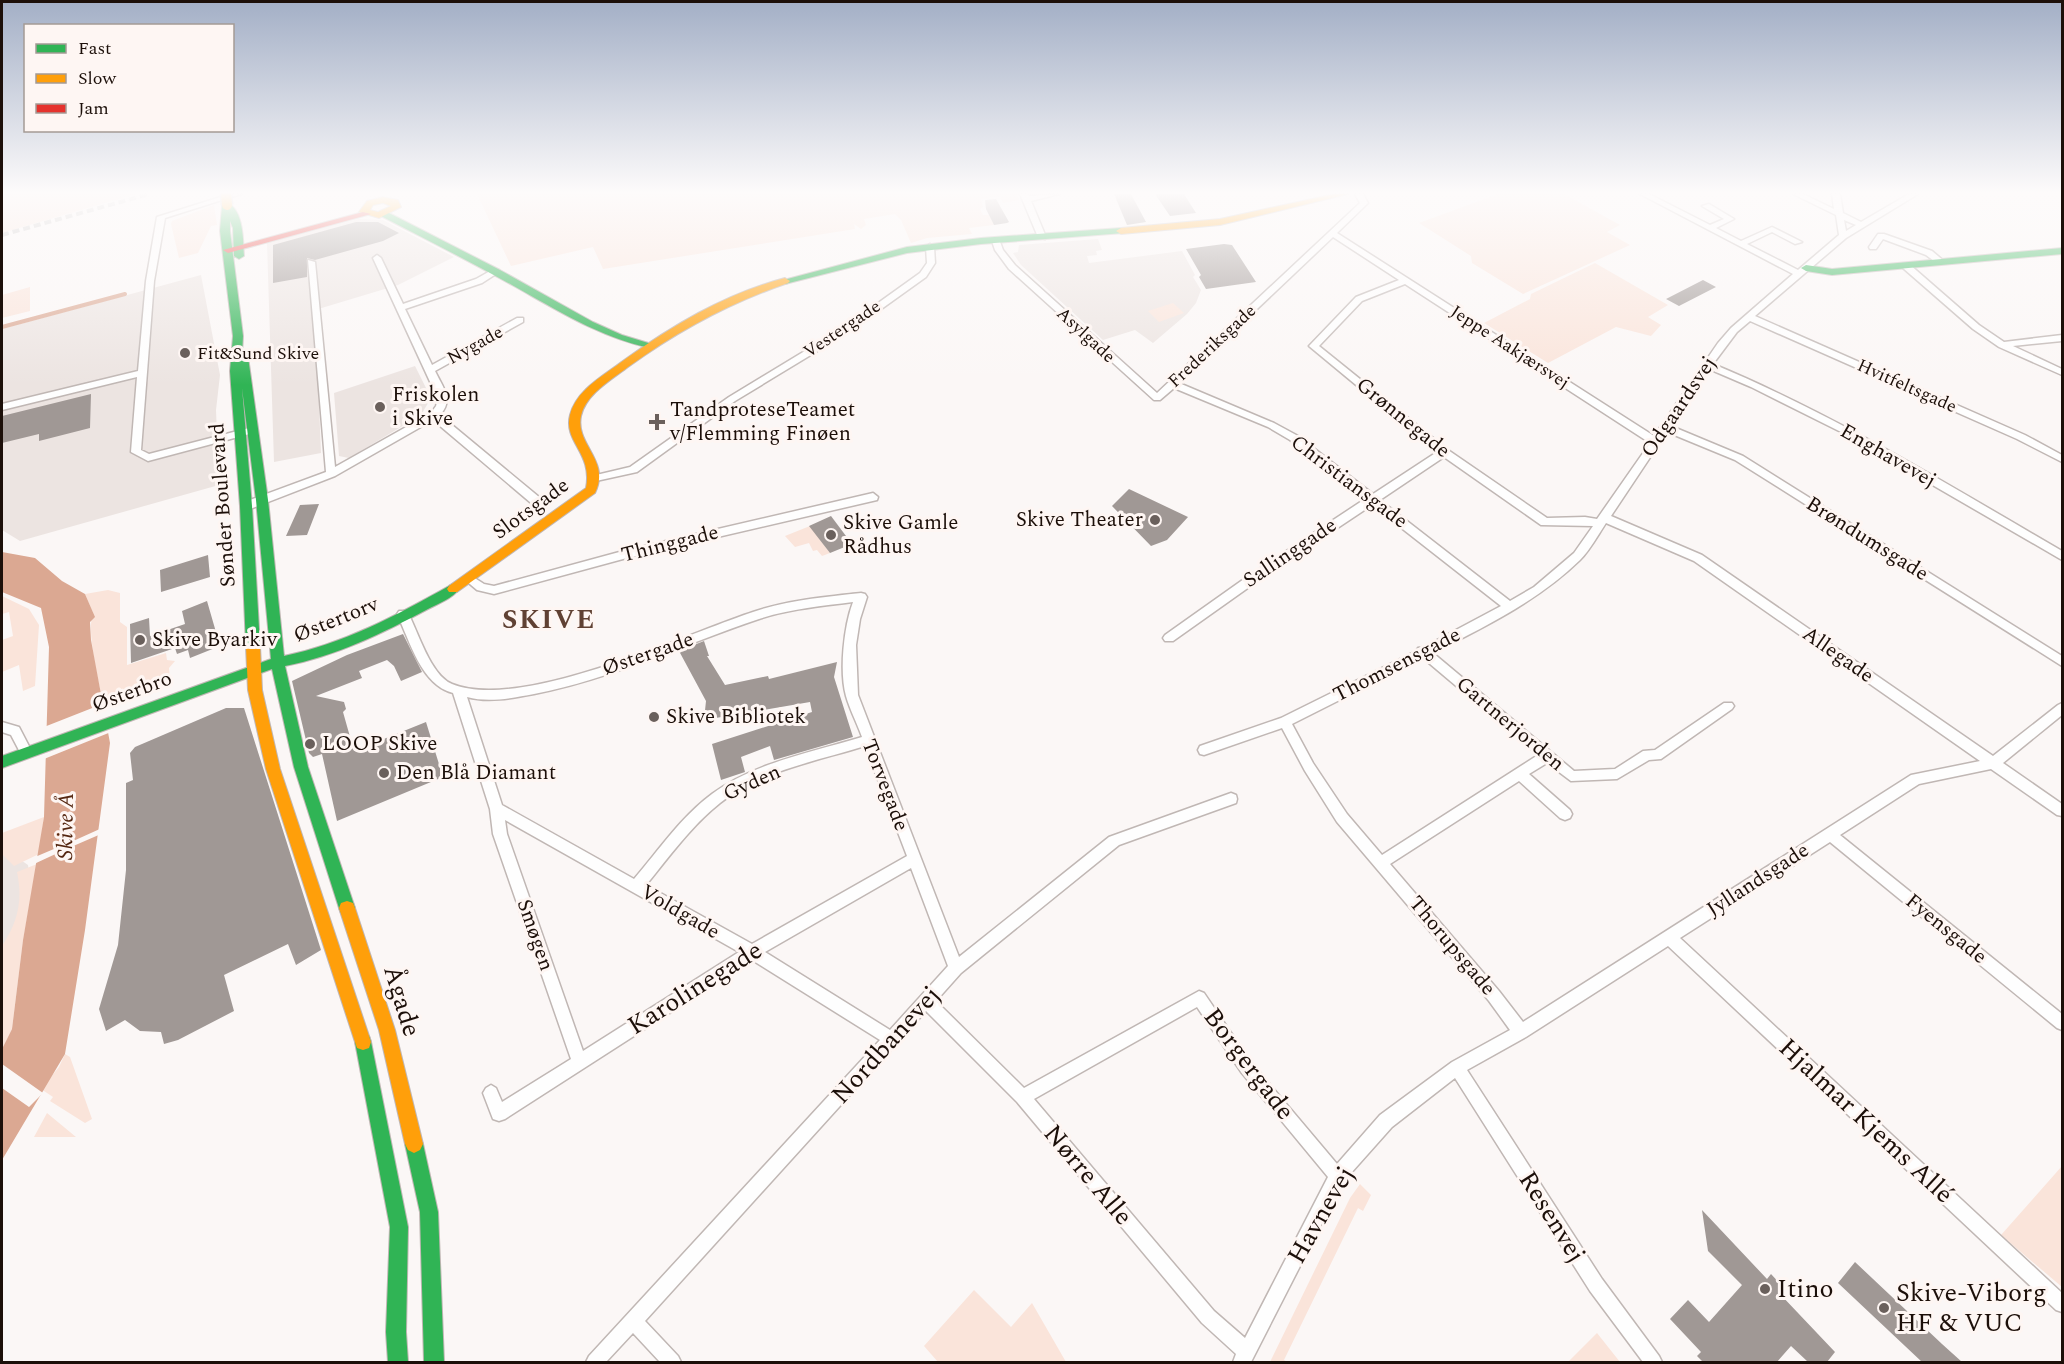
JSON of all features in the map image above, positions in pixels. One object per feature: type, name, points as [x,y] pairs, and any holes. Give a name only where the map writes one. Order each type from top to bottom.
[{"type":"street","points":[[154,258],[136,452],[140,456],[160,455],[253,430]]},
{"type":"street","name":"Sønder Boulevard","points":[[234,258],[238,336],[236,371],[246,506],[254,671]]},
{"type":"street","points":[[246,506],[331,474],[434,415],[441,406],[443,399],[377,258]]},
{"type":"street","points":[[470,258],[590,327],[631,342],[650,345]]},
{"type":"street","points":[[478,258],[585,313],[640,335],[650,345]]},
{"type":"street","points":[[596,478],[596,465],[574,429],[577,410],[589,393],[650,345],[699,312],[733,297],[871,258]]},
{"type":"street","name":"Vestergade","points":[[764,379],[849,328],[923,275],[931,262],[931,258]]},
{"type":"street","name":"Asylgade","points":[[1005,258],[1012,267],[1157,398]]},
{"type":"street","name":"Frederiksgade","points":[[1157,398],[1306,258]]},
{"type":"street","name":"Jeppe Aakjærsvej","points":[[1371,258],[1656,442]]},
{"type":"street","points":[[1771,258],[1803,272],[1832,272],[1989,258]]},
{"type":"street","name":"Odgaardsvej","points":[[1578,556],[1600,520],[1721,345],[1749,317],[1819,258]]},
{"type":"street","points":[[1935,258],[1941,262]]},
{"type":"street","points":[[311,262],[331,474]]},
{"type":"street","points":[[1906,266],[1976,327],[2002,345],[2062,372]]},
{"type":"street","points":[[401,308],[479,281],[495,272]]},
{"type":"street","name":"Grønnegade","points":[[1406,280],[1359,299],[1314,346],[1444,452],[1545,522],[1600,520]]},
{"type":"street","name":"Hvitfeltsgade","points":[[1749,317],[2010,432],[2062,459]]},
{"type":"street","name":"Nygade","points":[[430,370],[520,320]]},
{"type":"street","name":"Sønder Boulevard","points":[[238,336],[248,378],[278,662]]},
{"type":"street","points":[[2002,345],[2062,338]]},
{"type":"street","name":"Enghavevej","points":[[1708,365],[1756,384],[1863,441],[2062,556]]},
{"type":"street","points":[[2,407],[142,373]]},
{"type":"street","name":"Slotsgade","points":[[470,579],[582,499],[591,490],[596,478],[633,470],[764,379]]},
{"type":"street","name":"Christiansgade","points":[[1173,384],[1271,425],[1294,438],[1509,606]]},
{"type":"street","points":[[434,415],[541,505]]},
{"type":"street","name":"Brøndumsgade","points":[[1665,428],[1739,459],[2062,662]]},
{"type":"street","name":"Sallinggade","points":[[1168,638],[1372,498],[1444,452]]},
{"type":"street","name":"Thinggade","points":[[470,579],[481,587],[494,590],[634,553],[873,497]]},
{"type":"street","name":"Allegade","points":[[1600,520],[1698,558],[2062,812]]},
{"type":"street","name":"Thomsensgade","points":[[1204,750],[1285,722],[1509,606],[1538,590],[1578,556]]},
{"type":"street","name":"Østertorv","points":[[278,662],[296,649],[350,627],[387,613],[403,614],[470,579]]},
{"type":"street","name":"Østergade","points":[[403,614],[436,679],[459,692],[512,694],[555,687],[759,614],[796,605],[861,597]]},
{"type":"street","name":"Torvegade","points":[[861,597],[855,608],[849,676],[852,695],[867,740],[956,968]]},
{"type":"street","name":"Gartnerjorden","points":[[1422,651],[1571,776],[1617,774],[1647,755],[1657,756],[1728,706]]},
{"type":"street","name":"Østerbro","points":[[2,762],[278,662]]},
{"type":"street","name":"Ågade","points":[[278,662],[301,767],[387,1030],[429,1212],[434,1362]]},
{"type":"street","points":[[254,671],[255,690],[273,769],[363,1042],[399,1227],[396,1332],[398,1362]]},
{"type":"street","name":"Smøgen","points":[[459,692],[496,809],[500,834],[579,1061]]},
{"type":"street","name":"Jyllandsgade","points":[[1457,1067],[1521,1032],[1916,779],[1994,763],[2062,708]]},
{"type":"street","name":"Thorupsgade","points":[[1285,722],[1309,767],[1342,818],[1494,996],[1521,1032]]},
{"type":"street","points":[[2,727],[15,731],[26,752]]},
{"type":"street","name":"Gyden","points":[[636,886],[703,810],[719,796],[769,773],[867,740]]},
{"type":"street","points":[[1381,863],[1547,756]]},
{"type":"street","name":"Gartnerjorden","points":[[1519,773],[1565,814]]},
{"type":"street","name":"Nordbanevej","points":[[594,1362],[956,968],[1114,841],[1231,799]]},
{"type":"street","name":"Voldgade","points":[[496,809],[752,952],[891,1039]]},
{"type":"street","name":"Fyensgade","points":[[1830,834],[2062,1023]]},
{"type":"street","name":"Karolinegade","points":[[491,1093],[499,1113],[752,952],[914,859]]},
{"type":"street","name":"Hjalmar Kjems Allé","points":[[1669,937],[2062,1304]]},
{"type":"street","name":"Borgergade","points":[[1022,1097],[1199,998],[1246,1067],[1337,1176]]},
{"type":"street","name":"Nørre Alle","points":[[926,1001],[1022,1097],[1244,1357]]},
{"type":"street","name":"Havnevej","points":[[1244,1357],[1337,1176],[1386,1121],[1457,1067]]},
{"type":"street","name":"Resenvej","points":[[1457,1067],[1596,1286],[1653,1362]]},
{"type":"street","points":[[633,1321],[672,1362]]},
{"type":"shaded area","points":[[267,258],[453,258],[398,285],[315,310],[321,453],[274,462]]},
{"type":"shaded area","points":[[507,258],[547,258],[511,266]]},
{"type":"shaded area","points":[[598,258],[674,258],[603,269]]},
{"type":"shaded area","points":[[1016,258],[1087,258],[1089,263],[1130,258],[1186,258],[1201,290],[1196,303],[1187,314],[1153,343],[1135,330],[1103,340],[1021,265]]},
{"type":"shaded area","points":[[1471,258],[1602,258],[1523,294],[1472,263]]},
{"type":"shaded area","points":[[1595,263],[1668,305],[1648,317],[1661,325],[1651,336],[1616,327],[1548,363],[1484,323],[1530,299],[1531,294]]},
{"type":"shaded area","points":[[201,275],[220,375],[216,410],[219,485],[20,541],[2,530],[2,329]]},
{"type":"shaded area","points":[[30,287],[30,311],[2,318],[2,295]]},
{"type":"shaded area","points":[[1173,303],[1184,313],[1159,322],[1148,311]]},
{"type":"shaded area","name":"Friskolen i Skive","points":[[415,366],[431,398],[421,415],[349,458],[339,456],[334,393]]},
{"type":"shaded area","points":[[810,526],[830,553],[822,556],[817,550],[813,551],[809,543],[795,547],[785,536]]},
{"type":"shaded area","points":[[108,590],[120,593],[120,622],[127,627],[127,665],[166,653],[167,660],[175,661],[169,668],[170,679],[103,704],[92,644],[93,613],[85,594]]},
{"type":"shaded area","points":[[2,596],[29,609],[39,625],[35,686],[23,691],[19,665],[2,672],[2,640],[13,636],[9,612],[2,614]]},
{"type":"shaded area","points":[[44,817],[39,854],[14,866],[2,854],[2,833]]},
{"type":"shaded area","points":[[2,833],[9,852],[28,865],[31,888],[2,953]]},
{"type":"shaded area","points":[[37,864],[23,940],[12,1029],[2,1049],[2,946],[12,928],[18,910],[17,872]]},
{"type":"shaded area","points":[[65,1054],[70,1057],[92,1119],[85,1123],[50,1101],[53,1097],[41,1089],[59,1067]]},
{"type":"shaded area","points":[[47,1113],[76,1137],[34,1137]]},
{"type":"shaded area","points":[[2062,1166],[2062,1287],[2001,1235]]},
{"type":"shaded area","points":[[1360,1184],[1371,1195],[1363,1211],[1358,1208],[1284,1360],[1287,1362],[1270,1362],[1350,1198]]},
{"type":"shaded area","points":[[974,1290],[1011,1327],[1032,1303],[1066,1362],[938,1362],[924,1346]]},
{"type":"shaded area","points":[[1597,1333],[1620,1362],[1568,1362]]},
{"type":"water","name":"Skive Å","points":[[2,552],[35,558],[62,581],[85,594],[95,617],[90,622],[91,640],[110,743],[85,930],[65,1054],[2,1160],[2,1049],[12,1029],[23,940],[44,817],[49,647],[41,608],[2,592]]},
{"type":"pier","points":[[105,703],[111,732],[44,759],[44,727]]},
{"type":"pier","points":[[102,828],[101,834],[71,847],[67,852],[62,851],[34,864],[35,857],[61,846],[65,841],[71,842]]},
{"type":"pier","points":[[2,1064],[43,1093],[29,1107],[2,1088]]},
{"type":"building","points":[[273,258],[323,258],[315,260],[307,258],[307,277],[273,283]]},
{"type":"building","points":[[1191,258],[1240,258],[1256,282],[1206,289],[1199,277],[1201,275]]},
{"type":"building","points":[[1703,280],[1716,287],[1679,306],[1666,299]]},
{"type":"building","points":[[91,394],[90,428],[39,441],[39,434],[2,443],[2,416]]},
{"type":"building","name":"Skive Theater","points":[[1129,489],[1188,517],[1167,540],[1151,546],[1112,506]]},
{"type":"building","points":[[319,504],[307,535],[286,536],[300,505]]},
{"type":"building","name":"Skive Gamle Rådhus","points":[[831,516],[852,544],[830,553],[809,526]]},
{"type":"building","points":[[208,555],[210,577],[161,592],[160,570]]},
{"type":"building","points":[[207,601],[220,646],[190,658],[188,650],[177,654],[175,648],[131,663],[130,624],[149,618],[150,636],[185,624],[182,611]]},
{"type":"building","points":[[403,634],[422,672],[401,681],[394,666],[387,660],[359,671],[362,678],[316,696],[344,702],[346,709],[343,712],[354,751],[426,722],[443,777],[337,821],[322,754],[313,757],[309,753],[292,681],[347,655]]},
{"type":"building","points":[[704,641],[709,656],[707,656],[725,685],[768,676],[769,679],[837,662],[834,677],[853,737],[774,760],[770,746],[741,757],[745,772],[721,780],[712,744],[812,712],[810,702],[704,720],[706,701],[679,651]]},
{"type":"building","points":[[226,708],[244,708],[321,950],[296,965],[288,944],[224,975],[234,1011],[178,1040],[164,1044],[161,1032],[140,1031],[125,1020],[106,1031],[99,1009],[118,945],[126,870],[126,783],[133,780],[130,753],[135,747]]},
{"type":"building","name":"Itino","points":[[1702,1210],[1767,1279],[1771,1274],[1785,1289],[1780,1294],[1835,1352],[1827,1362],[1808,1362],[1791,1346],[1777,1362],[1703,1362],[1697,1356],[1701,1352],[1670,1319],[1688,1300],[1709,1322],[1742,1285],[1708,1251]]},
{"type":"building","name":"Skive-Viborg HF & VUC","points":[[1855,1262],[1962,1362],[1922,1362],[1838,1283]]},
{"type":"waterway","points":[[2,327],[125,294]]},
{"type":"traffic: fast","points":[[228,258],[238,336],[235,371],[246,506],[253,646]]},
{"type":"traffic: fast","points":[[469,258],[604,331],[650,345]]},
{"type":"traffic: fast","points":[[785,281],[877,258]]},
{"type":"traffic: fast","points":[[1806,268],[1832,272],[1989,258]]},
{"type":"traffic: fast","points":[[243,357],[262,500],[280,679],[301,767],[347,908]]},
{"type":"traffic: fast","points":[[2,762],[278,662],[344,643],[414,611],[453,589]]},
{"type":"traffic: fast","points":[[363,1042],[399,1227],[396,1332],[398,1362]]},
{"type":"traffic: fast","points":[[414,1144],[429,1212],[434,1362]]},
{"type":"traffic: slow","points":[[453,589],[591,490],[594,477],[593,467],[577,436],[575,418],[581,403],[593,389],[641,353],[699,317],[739,298],[785,281]]},
{"type":"traffic: slow","points":[[253,646],[255,690],[273,769],[363,1042]]},
{"type":"traffic: slow","points":[[347,908],[387,1030],[414,1144]]},
{"type":"place","name":"Fit&Sund Skive","points":[[185,353]]},
{"type":"place","name":"Friskolen i Skive","points":[[380,407]]},
{"type":"place","name":"TandproteseTeamet v/Flemming Finøen","points":[[657,422]]},
{"type":"place","name":"Skive Theater","points":[[1155,520]]},
{"type":"place","name":"Skive Gamle Rådhus","points":[[831,535]]},
{"type":"place","name":"Skive Byarkiv","points":[[140,640]]},
{"type":"place","name":"Skive Bibliotek","points":[[654,717]]},
{"type":"place","name":"LOOP Skive","points":[[310,744]]},
{"type":"place","name":"Den Blå Diamant","points":[[384,773]]},
{"type":"place","name":"Itino","points":[[1765,1289]]},
{"type":"place","name":"Skive-Viborg HF & VUC","points":[[1884,1308]]},
{"type":"district","name":"SKIVE","points":[[549,620]]}]
